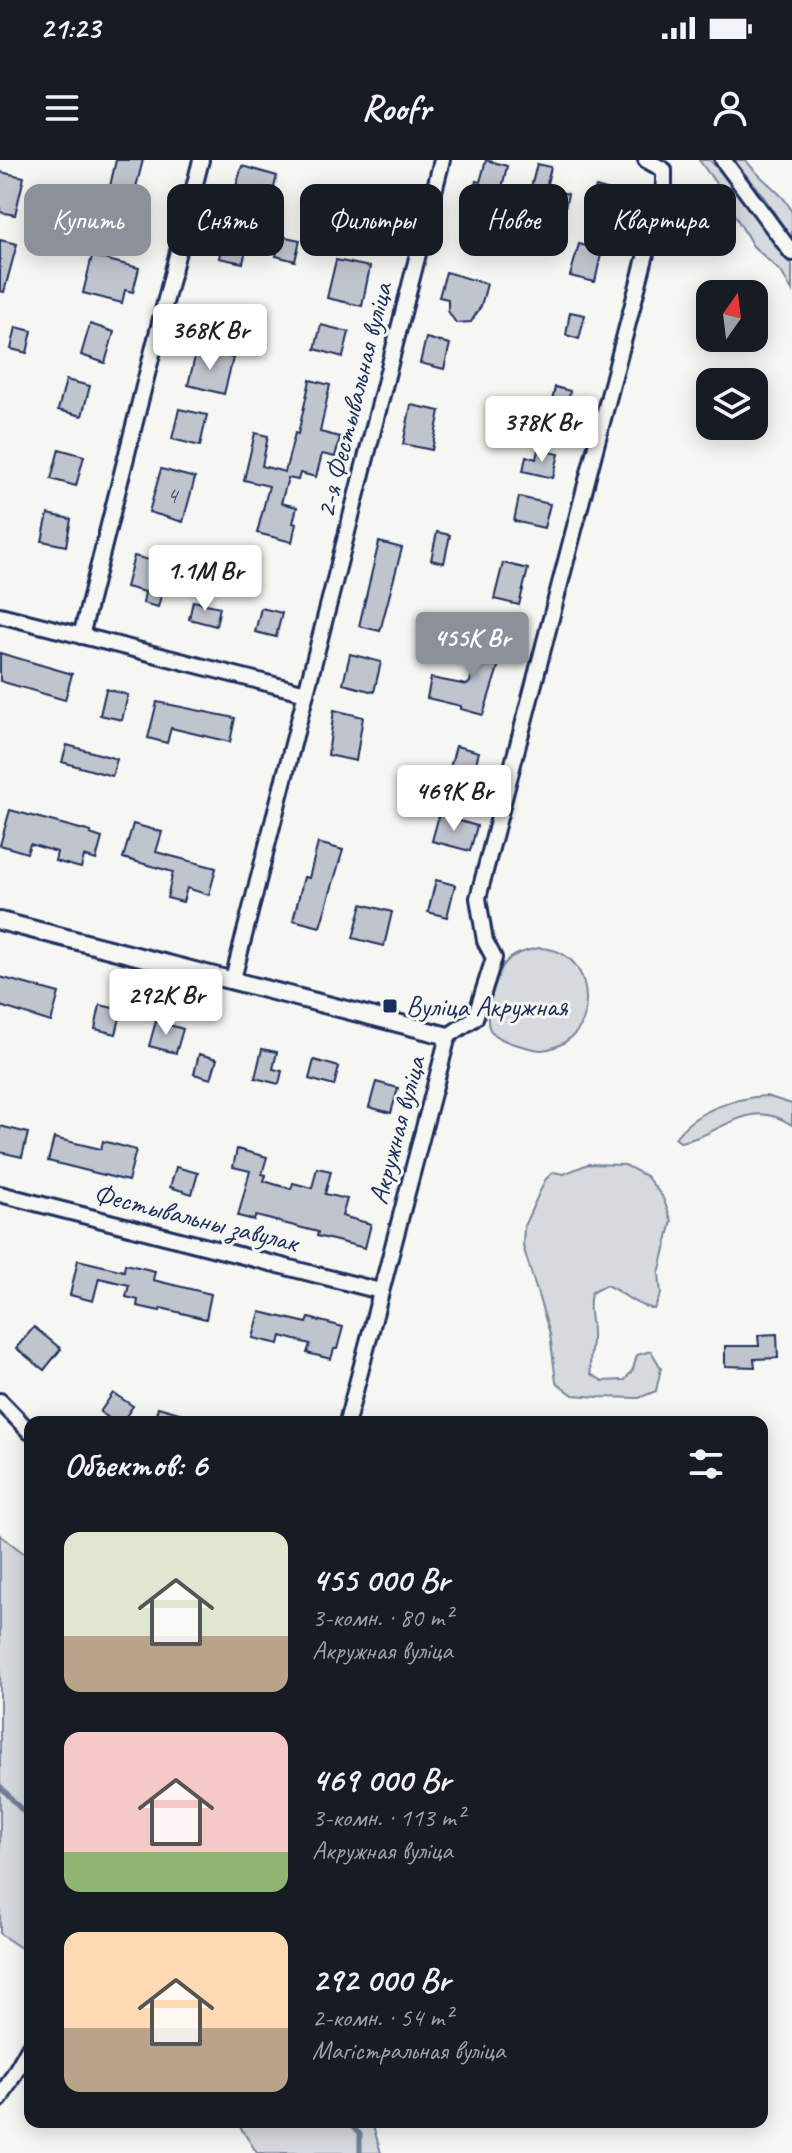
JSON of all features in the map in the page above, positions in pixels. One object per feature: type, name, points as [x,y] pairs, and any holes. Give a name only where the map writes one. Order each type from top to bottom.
[{"type":"street","points":[[81,636],[201,160]]},
{"type":"street","name":"2-я Фестывальная вуліца","points":[[233,979],[442,160]]},
{"type":"street","name":"Акружная вуліца","points":[[349,1416],[448,1036],[475,1018],[494,958],[485,941],[478,898],[664,185],[664,170],[646,160]]},
{"type":"street","points":[[723,160],[792,253]]},
{"type":"street","points":[[0,615],[306,693]]},
{"type":"street","points":[[0,921],[448,1036]]},
{"type":"street","name":"Фестывальны завулак","points":[[0,1194],[380,1291]]},
{"type":"street","points":[[0,1401],[24,1426]]},
{"type":"street","points":[[0,2099],[24,2057]]},
{"type":"shaded area","points":[[699,160],[710,160],[731,184],[716,184]]},
{"type":"shaded area","points":[[731,160],[746,160],[784,199],[792,213],[792,239],[757,187]]},
{"type":"shaded area","points":[[736,190],[792,265],[792,291],[782,273],[753,246],[736,217]]},
{"type":"shaded area","points":[[539,948],[552,950],[571,960],[582,978],[586,1000],[583,1020],[576,1033],[564,1043],[542,1050],[501,1038],[491,1031],[488,1017],[494,986],[506,962],[517,954]]},
{"type":"shaded area","points":[[766,1096],[792,1104],[792,1125],[762,1114],[735,1120],[695,1138],[680,1142],[675,1138],[704,1113],[741,1100]]},
{"type":"shaded area","points":[[588,1164],[625,1165],[646,1176],[662,1196],[672,1221],[659,1273],[661,1294],[654,1309],[606,1285],[591,1293],[591,1374],[603,1381],[625,1380],[633,1369],[637,1355],[651,1351],[661,1368],[656,1391],[639,1398],[573,1395],[556,1382],[550,1334],[523,1246],[524,1226],[545,1180],[553,1172],[564,1174]]},
{"type":"shaded area","points":[[0,1535],[24,1553],[24,1950],[0,1934]]},
{"type":"shaded area","points":[[241,2128],[374,2128],[381,2153],[257,2153]]},
{"type":"building","points":[[116,160],[143,160],[137,184],[110,184]]},
{"type":"building","points":[[486,160],[507,166],[503,184],[475,184],[476,181],[480,182]]},
{"type":"building","points":[[537,164],[551,167],[547,184],[532,184]]},
{"type":"building","points":[[242,166],[277,176],[275,184],[237,184]]},
{"type":"building","points":[[0,172],[24,177],[15,215],[0,212]]},
{"type":"building","points":[[284,237],[300,240],[295,261],[276,256],[284,256]]},
{"type":"building","points":[[0,240],[17,244],[4,292],[0,291]]},
{"type":"building","points":[[579,244],[584,245],[584,256],[601,256],[595,282],[570,276]]},
{"type":"building","points":[[92,256],[139,268],[133,292],[125,290],[122,303],[83,293]]},
{"type":"building","points":[[219,256],[245,256],[243,263]]},
{"type":"building","points":[[336,260],[370,267],[362,306],[327,298]]},
{"type":"building","points":[[446,272],[487,284],[481,306],[471,322],[456,323],[448,311],[448,299],[439,297]]},
{"type":"building","points":[[570,312],[585,315],[579,339],[566,335]]},
{"type":"building","points":[[90,324],[114,332],[105,363],[81,355]]},
{"type":"building","points":[[321,325],[349,332],[343,357],[315,349]]},
{"type":"building","points":[[16,327],[32,331],[27,353],[11,349]]},
{"type":"building","points":[[426,338],[450,344],[444,369],[420,363]]},
{"type":"building","points":[[197,349],[233,358],[224,394],[188,385]]},
{"type":"building","points":[[66,380],[90,386],[82,416],[58,410]]},
{"type":"building","points":[[310,380],[330,385],[320,432],[340,437],[335,457],[322,454],[316,477],[300,473],[298,480],[288,478],[281,503],[297,507],[292,542],[257,533],[269,486],[244,480],[255,433],[268,436],[262,466],[285,472],[295,433],[298,434]]},
{"type":"building","points":[[555,387],[570,391],[565,418],[549,415]]},
{"type":"building","points":[[411,405],[440,411],[432,450],[403,444]]},
{"type":"building","points":[[179,409],[207,415],[200,446],[172,439]]},
{"type":"building","points":[[59,449],[84,456],[76,486],[51,479]]},
{"type":"building","points":[[538,450],[559,454],[553,478],[523,471],[526,456],[536,459]]},
{"type":"building","points":[[161,469],[195,478],[183,522],[149,512]]},
{"type":"building","points":[[519,497],[550,504],[544,528],[514,521]]},
{"type":"building","points":[[48,514],[71,519],[66,546],[42,541]]},
{"type":"building","points":[[437,532],[450,535],[444,563],[431,560]]},
{"type":"building","points":[[379,542],[402,548],[380,631],[359,626]]},
{"type":"building","points":[[134,556],[169,565],[158,607],[143,603],[145,592],[126,587]]},
{"type":"building","points":[[503,563],[528,569],[519,605],[494,599]]},
{"type":"building","points":[[193,601],[220,607],[216,626],[189,619]]},
{"type":"building","points":[[261,608],[282,613],[276,637],[255,632]]},
{"type":"building","points":[[481,636],[506,642],[483,715],[427,698],[431,678],[467,685],[470,682]]},
{"type":"building","points":[[0,653],[72,674],[65,700],[0,681]]},
{"type":"building","points":[[350,654],[381,662],[374,692],[343,684]]},
{"type":"building","points":[[106,689],[128,695],[122,720],[100,715]]},
{"type":"building","points":[[157,702],[235,718],[230,742],[171,728],[167,743],[148,738]]},
{"type":"building","points":[[334,710],[363,717],[356,761],[328,755]]},
{"type":"building","points":[[67,745],[117,759],[112,776],[62,762]]},
{"type":"building","points":[[456,746],[479,752],[469,789],[446,782]]},
{"type":"building","points":[[10,810],[91,832],[102,838],[96,860],[84,856],[81,868],[55,861],[57,852],[30,844],[27,853],[0,845]]},
{"type":"building","points":[[439,815],[477,826],[470,851],[432,841]]},
{"type":"building","points":[[133,824],[162,832],[156,852],[216,868],[209,895],[187,888],[183,902],[167,898],[173,872],[123,858]]},
{"type":"building","points":[[318,843],[343,850],[320,927],[293,920],[304,877],[309,878]]},
{"type":"building","points":[[436,880],[455,885],[447,917],[428,912]]},
{"type":"building","points":[[362,904],[392,912],[384,946],[353,938]]},
{"type":"building","points":[[0,977],[59,993],[51,1022],[0,1006]]},
{"type":"building","points":[[100,1005],[122,1010],[116,1034],[95,1029]]},
{"type":"building","points":[[156,1021],[183,1029],[176,1053],[149,1046]]},
{"type":"building","points":[[262,1049],[277,1052],[273,1069],[282,1071],[279,1084],[255,1078]]},
{"type":"building","points":[[199,1054],[217,1059],[211,1079],[194,1074]]},
{"type":"building","points":[[314,1060],[339,1067],[334,1086],[309,1079]]},
{"type":"building","points":[[376,1082],[398,1088],[391,1113],[369,1107]]},
{"type":"building","points":[[0,1126],[28,1133],[22,1157],[0,1152]]},
{"type":"building","points":[[54,1138],[101,1149],[103,1141],[136,1150],[128,1181],[48,1161]]},
{"type":"building","points":[[237,1149],[267,1157],[262,1174],[266,1175],[264,1181],[291,1189],[293,1183],[312,1188],[317,1168],[331,1171],[325,1194],[347,1199],[342,1216],[371,1224],[365,1248],[256,1216],[254,1220],[238,1216],[250,1171],[233,1167]]},
{"type":"building","points":[[176,1167],[198,1173],[192,1194],[170,1187]]},
{"type":"building","points":[[78,1260],[124,1271],[125,1264],[155,1271],[153,1280],[211,1294],[206,1319],[161,1308],[160,1311],[137,1306],[138,1300],[126,1297],[129,1285],[99,1278],[93,1301],[70,1295]]},
{"type":"building","points":[[260,1312],[307,1323],[309,1318],[343,1327],[337,1349],[334,1349],[331,1359],[307,1353],[310,1344],[281,1336],[279,1344],[253,1338]]},
{"type":"building","points":[[34,1327],[61,1349],[44,1370],[16,1348]]},
{"type":"building","points":[[777,1334],[778,1358],[754,1359],[755,1367],[725,1366],[725,1346],[759,1346],[758,1335]]},
{"type":"building","points":[[113,1393],[133,1406],[126,1416],[106,1416],[100,1412]]},
{"type":"building","points":[[158,1407],[190,1416],[156,1416]]},
{"type":"waterway","points":[[0,1786],[24,1812]]},
{"type":"waterway","points":[[354,2128],[360,2134],[360,2153]]},
{"type":"place","name":"Вуліца Акружная","points":[[390,1006]]}]
